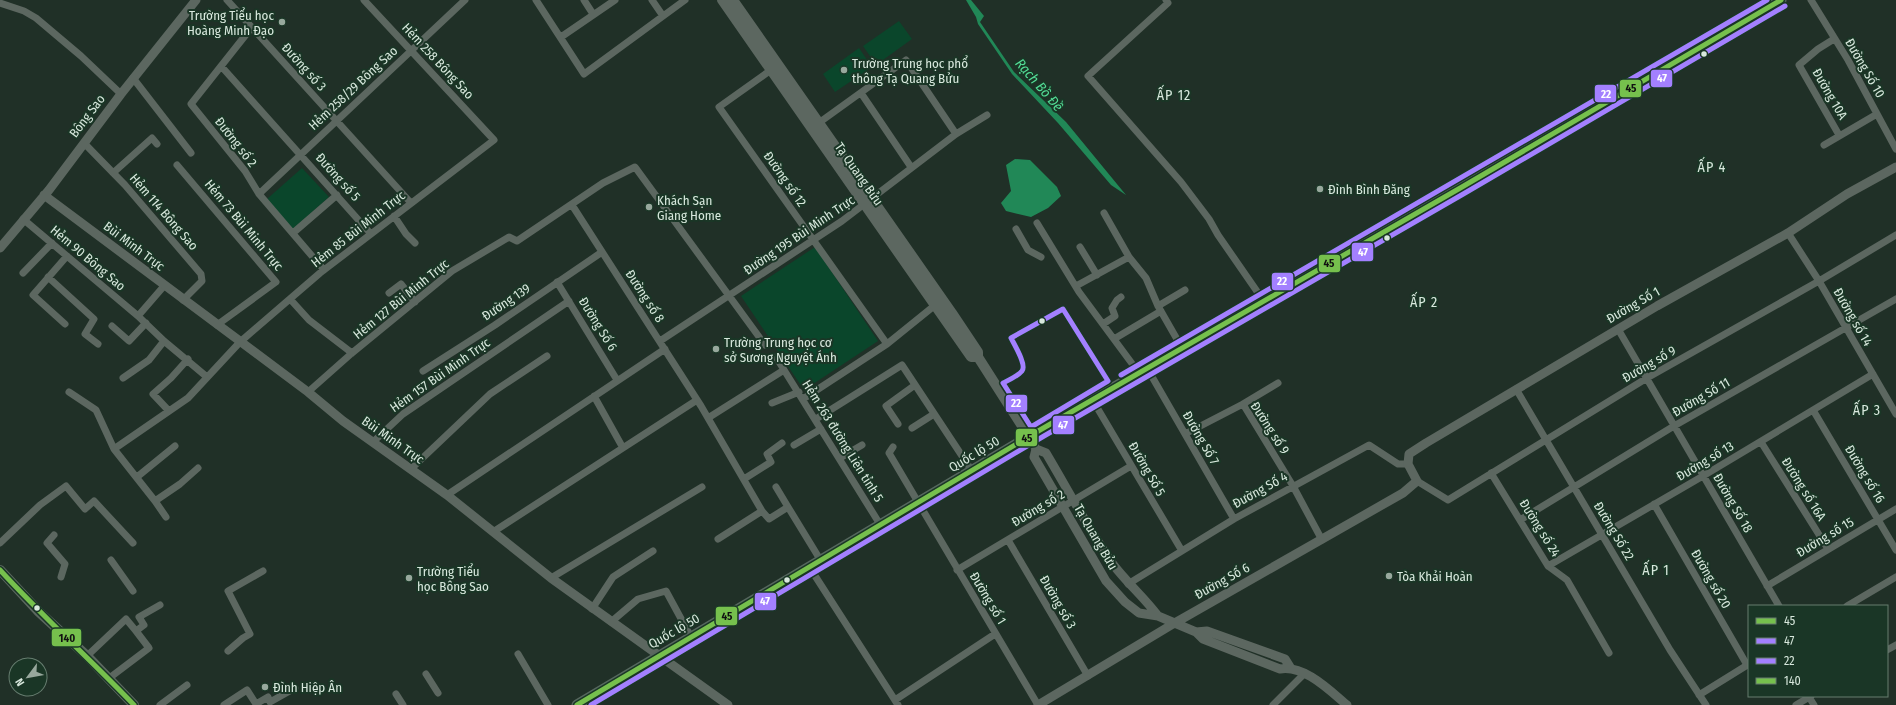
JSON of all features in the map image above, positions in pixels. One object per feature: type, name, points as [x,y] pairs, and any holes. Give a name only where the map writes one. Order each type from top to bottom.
[{"type":"main road","name":"Tạ Quang Bửu","points":[[722,0],[771,70],[952,313],[978,352],[978,357],[1029,437]]},
{"type":"main road","name":"Tạ Quang Bửu","points":[[733,0],[820,122],[868,202],[934,306],[971,357],[978,357]]},
{"type":"main road","name":"Quốc lộ 50","points":[[577,705],[881,526],[1092,399],[1462,187],[1780,0]]},
{"type":"main road","points":[[0,570],[39,612],[87,656],[134,705]]},
{"type":"street","name":"Bông Sao","points":[[0,248],[44,195],[133,78],[196,0]]},
{"type":"street","name":"Đường số 3","points":[[227,0],[411,203]]},
{"type":"street","name":"Hẻm 258 Bông Sao","points":[[364,0],[494,140]]},
{"type":"street","name":"Hẻm 258/29 Bông Sao","points":[[259,194],[465,0]]},
{"type":"street","points":[[536,0],[584,74],[685,0]]},
{"type":"street","points":[[584,0],[593,14]]},
{"type":"street","points":[[561,37],[615,0]]},
{"type":"street","points":[[652,0],[663,16]]},
{"type":"street","points":[[1166,0],[1168,3],[1088,76],[1181,182],[1209,219],[1218,235],[1263,300]]},
{"type":"street","name":"Đường Số 10","points":[[1811,0],[1848,60],[1896,149]]},
{"type":"street","points":[[0,3],[24,11],[36,18],[81,56],[121,94]]},
{"type":"street","name":"Đường số 2","points":[[252,27],[191,104],[245,171],[259,194],[324,270]]},
{"type":"street","name":"Đường 10A","points":[[1834,39],[1818,49],[1799,65],[1839,135]]},
{"type":"street","points":[[820,122],[906,60],[956,134]]},
{"type":"street","name":"Đường số 5","points":[[221,66],[372,234]]},
{"type":"street","name":"Đường số 12","points":[[771,70],[719,107],[887,344]]},
{"type":"street","points":[[133,78],[191,153]]},
{"type":"street","points":[[861,93],[911,167]]},
{"type":"street","points":[[1824,145],[1877,114]]},
{"type":"street","name":"Đường 195 Bùi Minh Trực","points":[[660,342],[814,241],[868,202],[911,167],[956,134],[987,115]]},
{"type":"street","points":[[113,173],[152,138],[157,144]]},
{"type":"street","name":"Hẻm 85 Bùi Minh Trực","points":[[114,449],[188,398],[240,342],[324,270],[494,140]]},
{"type":"street","name":"Hẻm 114 Bông Sao","points":[[84,143],[113,173],[202,274],[202,281],[183,300]]},
{"type":"street","name":"Hẻm 73 Bùi Minh Trực","points":[[177,165],[276,282],[217,325]]},
{"type":"street","points":[[572,205],[603,183],[635,167],[765,345]]},
{"type":"street","name":"Đường Số 1","points":[[1408,464],[1409,454],[1618,329],[1788,233],[1847,194],[1896,167]]},
{"type":"street","name":"Bùi Minh Trực","points":[[44,195],[373,442],[447,495],[551,578],[728,705]]},
{"type":"street","points":[[293,233],[337,195]]},
{"type":"street","name":"Hẻm 127 Bùi Minh Trực","points":[[308,392],[452,271],[509,237],[517,241],[572,205]]},
{"type":"street","name":"Đường số 8","points":[[572,205],[698,400],[762,511]]},
{"type":"street","points":[[1104,213],[1129,257],[1146,278],[1159,309],[1182,348]]},
{"type":"street","points":[[394,216],[406,234],[415,243]]},
{"type":"street","name":"Hẻm 90 Bông Sao","points":[[23,219],[138,316],[164,341],[188,359],[207,377]]},
{"type":"street","name":"Đường Số 7","points":[[1038,223],[1076,286],[1114,339],[1143,371],[1185,434],[1234,519]]},
{"type":"street","points":[[1016,229],[1028,250],[1041,257]]},
{"type":"street","name":"Đường số 14","points":[[1788,233],[1819,281],[1896,414]]},
{"type":"street","name":"Đường số 9","points":[[1417,480],[1448,500],[1647,378],[1819,281],[1896,234]]},
{"type":"street","points":[[23,272],[52,244]]},
{"type":"street","points":[[1080,247],[1097,275]]},
{"type":"street","name":"Đường 139","points":[[423,371],[602,252]]},
{"type":"street","points":[[65,324],[33,295],[66,256]]},
{"type":"street","points":[[1076,286],[1129,257]]},
{"type":"street","points":[[48,277],[94,319],[85,334],[98,344]]},
{"type":"street","name":"Đường Số 6","points":[[557,282],[617,380]]},
{"type":"street","points":[[389,293],[401,284],[415,302]]},
{"type":"street","points":[[138,316],[164,286]]},
{"type":"street","points":[[1114,339],[1185,290]]},
{"type":"street","points":[[1103,324],[1115,316],[1112,308],[1121,297]]},
{"type":"street","points":[[290,299],[309,320],[352,354]]},
{"type":"street","name":"Đường Số 11","points":[[1520,520],[1674,426],[1896,299]]},
{"type":"street","name":"Hẻm 157 Bùi Minh Trực","points":[[373,442],[403,414],[569,301]]},
{"type":"street","points":[[803,399],[887,344],[934,306]]},
{"type":"street","points":[[112,326],[130,341],[146,324]]},
{"type":"street","name":"Đường Số 18","points":[[1618,329],[1778,605]]},
{"type":"street","points":[[123,378],[149,360],[164,341]]},
{"type":"street","points":[[447,495],[665,349]]},
{"type":"street","points":[[411,469],[490,394],[547,356]]},
{"type":"street","name":"Hẻm 263 đường Liên tỉnh 5","points":[[776,357],[816,419],[881,526]]},
{"type":"street","points":[[169,411],[153,394],[171,378],[188,359]]},
{"type":"street","points":[[816,419],[902,365],[972,471]]},
{"type":"street","points":[[708,418],[784,370]]},
{"type":"street","name":"Đường số 13","points":[[1548,566],[1761,442],[1873,374]]},
{"type":"street","points":[[1243,404],[1278,382]]},
{"type":"street","points":[[898,424],[886,406],[916,385]]},
{"type":"street","name":"Đường Số 22","points":[[1516,389],[1572,487],[1602,534],[1670,650],[1706,705]]},
{"type":"street","points":[[69,392],[96,410],[114,449],[137,477],[166,517]]},
{"type":"street","points":[[772,403],[799,392]]},
{"type":"street","points":[[594,396],[623,448]]},
{"type":"street","name":"Đường Số 5","points":[[1092,399],[1182,551]]},
{"type":"street","points":[[493,532],[698,400]]},
{"type":"street","name":"Đường số 9","points":[[1185,434],[1243,404],[1293,486],[1322,540]]},
{"type":"street","name":"Đường số 16","points":[[1813,410],[1896,550]]},
{"type":"street","points":[[912,428],[934,414]]},
{"type":"street","points":[[794,445],[821,429]]},
{"type":"street","name":"Tạ Quang Bửu","points":[[1029,437],[1036,449],[1046,453],[1111,562],[1128,584],[1146,600],[1158,616]]},
{"type":"street","name":"Đường số 16A","points":[[1761,442],[1828,549]]},
{"type":"street","points":[[744,479],[771,462],[767,454],[782,443]]},
{"type":"street","points":[[840,458],[862,445]]},
{"type":"street","name":"Đường Số 4","points":[[1128,584],[1234,519],[1369,445],[1398,464],[1408,464]]},
{"type":"street","points":[[137,477],[175,446]]},
{"type":"street","name":"Đường số 1","points":[[893,447],[889,453],[1038,705]]},
{"type":"street","name":"Tạ Quang Bửu","points":[[1036,449],[1034,457],[1106,581],[1125,602],[1139,612],[1158,616],[1173,624],[1196,632],[1207,631],[1285,660],[1290,667],[1304,673],[1347,705]]},
{"type":"street","points":[[1408,464],[1417,480]]},
{"type":"street","name":"Đường số 2","points":[[957,570],[1131,466]]},
{"type":"street","points":[[155,501],[180,484],[198,468]]},
{"type":"street","name":"Đường số 24","points":[[1491,473],[1548,566],[1566,580],[1609,653]]},
{"type":"street","name":"Đường Số 6","points":[[1038,705],[1173,624],[1403,493],[1417,480]]},
{"type":"street","points":[[0,543],[40,505],[66,486],[85,509],[94,501],[133,543]]},
{"type":"street","points":[[551,578],[702,487]]},
{"type":"street","points":[[776,488],[821,561]]},
{"type":"street","name":"Đường số 20","points":[[1654,504],[1748,665]]},
{"type":"street","points":[[718,539],[762,511],[769,519],[788,507]]},
{"type":"street","name":"Đường số 15","points":[[1767,586],[1896,508]]},
{"type":"street","points":[[54,536],[47,543],[65,564],[61,577]]},
{"type":"street","name":"Đường số 3","points":[[1008,540],[1088,676]]},
{"type":"street","points":[[592,608],[613,577],[653,551]]},
{"type":"street","points":[[111,560],[133,591]]},
{"type":"street","points":[[810,568],[896,702],[995,634]]},
{"type":"street","points":[[228,652],[243,638],[250,634],[228,592],[263,571]]},
{"type":"street","points":[[1849,605],[1896,577]]},
{"type":"street","points":[[611,622],[638,599],[666,591],[691,638]]},
{"type":"street","points":[[136,631],[144,625],[139,617],[160,605]]},
{"type":"street","points":[[87,656],[126,619],[149,648],[108,679]]},
{"type":"street","points":[[518,654],[548,705]]},
{"type":"street","points":[[1699,695],[1748,665]]},
{"type":"street","points":[[1273,705],[1304,673]]},
{"type":"street","points":[[426,674],[438,693]]},
{"type":"street","points":[[160,705],[187,685]]},
{"type":"street","points":[[224,705],[247,690],[256,704],[268,697],[271,704],[295,688]]},
{"type":"street","points":[[396,694],[403,705]]},
{"type":"street","points":[[1796,705],[1810,697],[1814,705]]},
{"type":"shaded area","points":[[966,0],[971,0],[984,16],[980,22],[1014,72],[1066,122],[1126,195],[1111,185],[1058,123],[1012,74],[978,24],[976,17]]},
{"type":"shaded area","points":[[899,21],[912,39],[876,65],[863,46]]},
{"type":"shaded area","points":[[859,48],[872,67],[835,92],[823,74]]},
{"type":"shaded area","points":[[1015,159],[1030,160],[1057,187],[1061,196],[1048,208],[1031,217],[1006,211],[1001,203],[1011,191],[1006,165]]},
{"type":"shaded area","points":[[302,168],[329,197],[293,229],[267,199]]},
{"type":"shaded area","points":[[815,247],[878,341],[804,390],[741,296]]},
{"type":"transit line","name":"22","points":[[1121,375],[1767,0]]},
{"type":"transit line","name":"45","points":[[577,705],[1040,430],[1462,187],[1781,0]]},
{"type":"transit line","name":"47","points":[[591,705],[1044,436],[1785,6]]},
{"type":"transit line","name":"22","points":[[1063,309],[1108,381],[1031,427],[1003,383],[1018,375],[1023,368],[1020,354],[1011,338],[1063,309]]},
{"type":"transit line","name":"140","points":[[0,570],[134,705]]},
{"type":"place","name":"Trường Tiểu học Hoàng Minh Đạo","points":[[282,22]]},
{"type":"place","name":"Trường Trung học phổ thông Tạ Quang Bửu","points":[[844,70]]},
{"type":"place","name":"Đình Bình Đăng","points":[[1320,189]]},
{"type":"place","name":"Khách Sạn Giang Home","points":[[649,207]]},
{"type":"place","name":"Trường Trung học cơ sở Sương Nguyệt Ánh","points":[[716,349]]},
{"type":"place","name":"Tòa Khải Hoàn","points":[[1389,576]]},
{"type":"place","name":"Trường Tiểu học Bông Sao","points":[[409,578]]},
{"type":"place","name":"Đình Hiệp Ân","points":[[265,687]]},
{"type":"district","name":"ẤP 12","points":[[1174,95]]},
{"type":"district","name":"ẤP 4","points":[[1712,167]]},
{"type":"district","name":"ẤP 2","points":[[1424,302]]},
{"type":"district","name":"ẤP 3","points":[[1867,410]]},
{"type":"district","name":"ẤP 1","points":[[1656,570]]},
{"type":"water label","name":"Rạch Bồ Đề","points":[[1039,85]]}]
